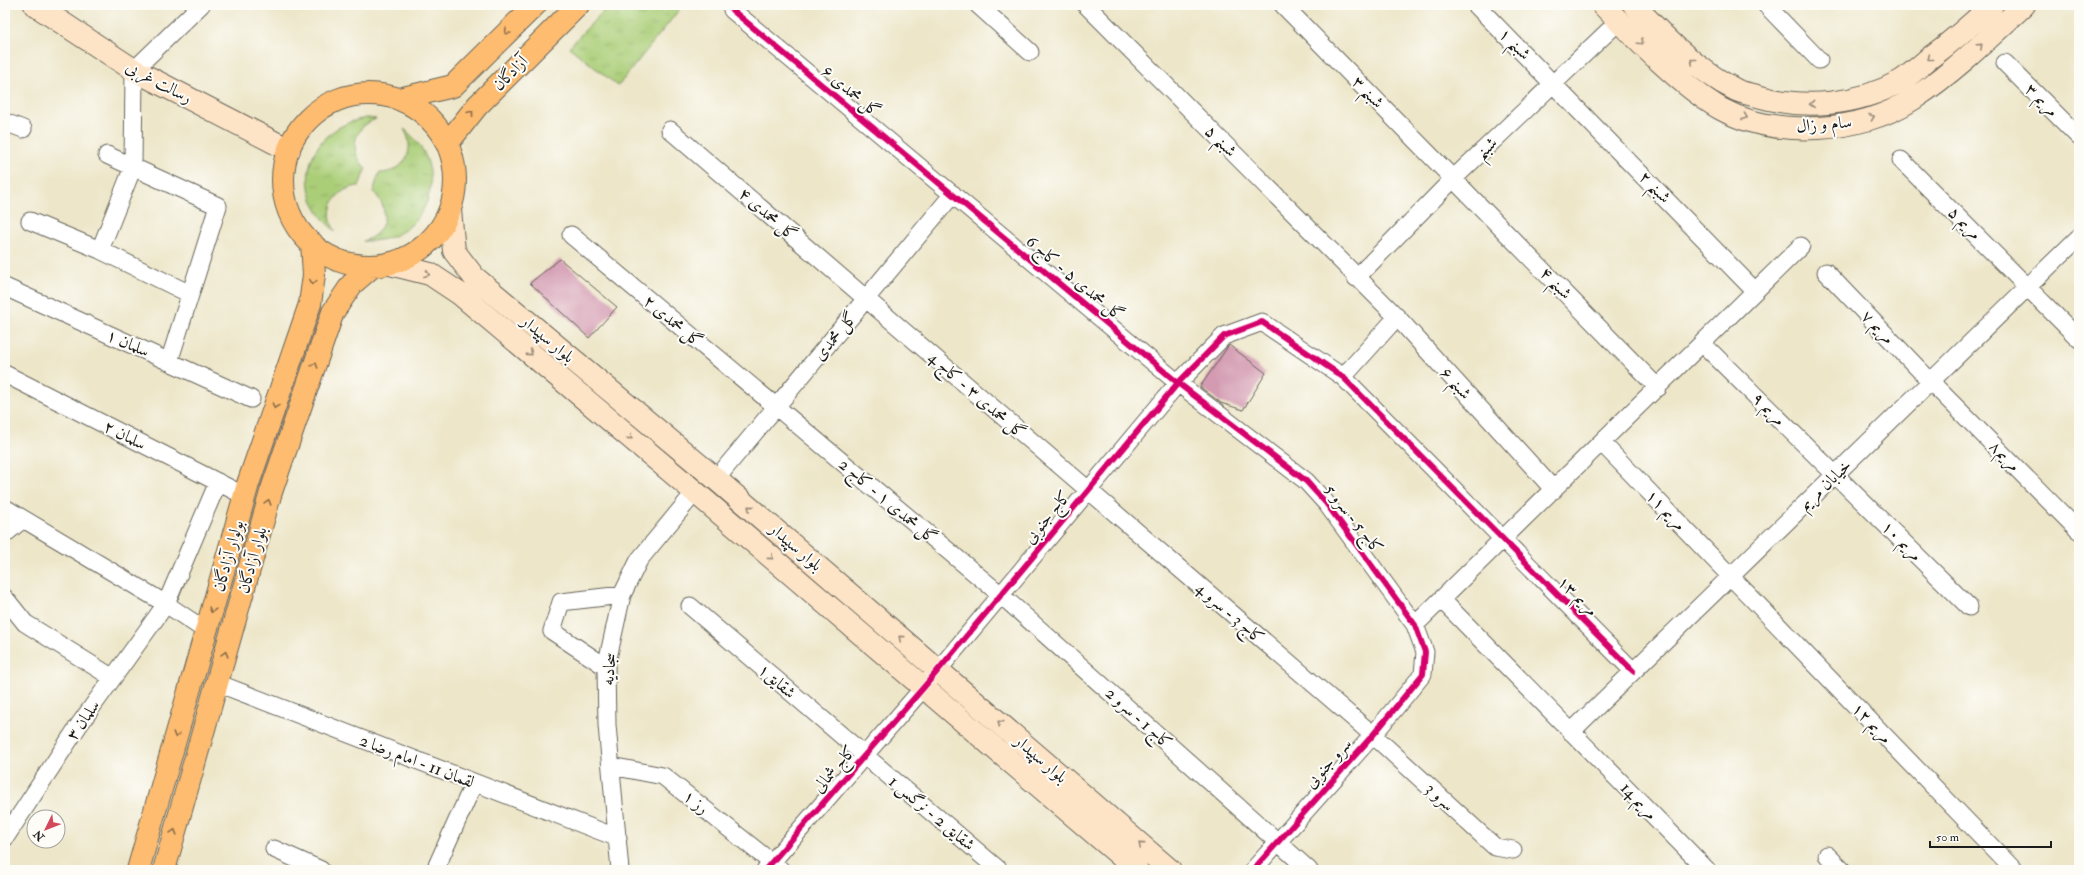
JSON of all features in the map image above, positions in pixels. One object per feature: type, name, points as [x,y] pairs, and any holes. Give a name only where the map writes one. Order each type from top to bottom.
[{"type":"main road","name":"آزادگان","points":[[399,99],[453,86],[535,5]]},
{"type":"main road","name":"آزادگان","points":[[447,144],[477,106],[578,5]]},
{"type":"main road","points":[[366,94],[383,95],[399,99],[428,117],[439,130],[447,144],[453,160],[455,177],[454,194],[450,210],[443,225],[433,238],[406,258],[382,265],[356,265],[340,260],[325,253],[312,243],[300,230],[292,216],[286,200],[284,183],[285,166],[289,150],[296,135],[306,122],[319,110],[333,102],[349,96],[366,94]]},
{"type":"main road","name":"بولوار آزادگان","points":[[138,870],[245,496],[310,304],[314,275],[312,243]]},
{"type":"main road","name":"بلوار آزادگان","points":[[164,870],[271,492],[333,312],[352,284],[382,265]]},
{"type":"street","name":"رسالت غربی","points":[[35,5],[134,70],[289,150]]},
{"type":"street","points":[[100,250],[133,167],[134,70],[201,5]]},
{"type":"street","points":[[978,5],[1030,52]]},
{"type":"street","name":"شبنم ۵","points":[[1086,5],[1356,278]]},
{"type":"street","name":"شبنم ۳","points":[[1283,5],[1454,179]]},
{"type":"street","name":"شبنم ۱","points":[[1476,5],[1554,84]]},
{"type":"street","name":"سام و زال","points":[[1603,5],[1686,84],[1722,109],[1767,125],[1815,129],[1862,120],[1913,99],[1978,49],[2024,5]]},
{"type":"street","name":"سام و زال","points":[[1634,5],[1659,33],[1696,64],[1737,90],[1769,100],[1801,105],[1839,102],[1866,96],[1901,80],[1964,31],[1992,5]]},
{"type":"street","points":[[1766,5],[1819,60]]},
{"type":"street","name":"گل محمدی ۶","points":[[732,10],[953,194]]},
{"type":"street","name":"شبنم","points":[[1356,278],[1454,179],[1619,21]]},
{"type":"street","name":"مریم ۳","points":[[2005,63],[2079,137]]},
{"type":"street","name":"شبنم ۲","points":[[1554,84],[1755,291]]},
{"type":"street","points":[[5,122],[23,129]]},
{"type":"street","name":"گل محمدی ۴","points":[[670,130],[866,299]]},
{"type":"street","points":[[107,155],[218,206],[169,362]]},
{"type":"street","name":"مریم ۵","points":[[1901,160],[2079,339]]},
{"type":"street","name":"شبنم ۴","points":[[1454,179],[1658,388]]},
{"type":"street","name":"گل محمدی","points":[[716,479],[953,194]]},
{"type":"street","name":"گل محمدی ۵ - کاج 6","points":[[953,194],[1178,383]]},
{"type":"street","name":"بلوار سپیدار","points":[[450,210],[454,250],[474,277],[716,479],[1170,870]]},
{"type":"street","points":[[30,221],[100,250],[190,294]]},
{"type":"street","name":"گل محمدی ۲","points":[[571,235],[776,407]]},
{"type":"street","name":"خیابان مریم","points":[[1571,732],[2079,238]]},
{"type":"street","points":[[1415,625],[1504,540],[1801,246]]},
{"type":"street","name":"بلوار سپیدار","points":[[382,265],[430,274],[460,294],[695,492],[1137,870]]},
{"type":"street","name":"مریم ۷","points":[[1826,272],[1931,382]]},
{"type":"street","name":"شبنم ۶","points":[[1356,278],[1397,317],[1554,490]]},
{"type":"street","name":"سلمان ۱","points":[[5,287],[251,399]]},
{"type":"street","name":"گل محمدی ۳ - کاج 4","points":[[866,299],[1088,490]]},
{"type":"street","points":[[1343,377],[1397,317]]},
{"type":"street","name":"کاج جنوبی","points":[[938,670],[1178,383],[1224,336],[1262,322],[1343,377]]},
{"type":"street","name":"مریم ۹","points":[[1702,344],[1835,475]]},
{"type":"street","name":"سلمان ۲","points":[[5,374],[245,496]]},
{"type":"street","name":"مریم ۱۳","points":[[1343,377],[1633,671]]},
{"type":"street","name":"مریم۸","points":[[1931,382],[2078,530]]},
{"type":"street","name":"کاج 5 - سرو 5","points":[[1178,383],[1306,481],[1326,502],[1415,625],[1425,652],[1423,674]]},
{"type":"street","name":"گل محمدی ۱ - کاج 2","points":[[776,407],[1001,595]]},
{"type":"street","name":"مریم ۱۱","points":[[1602,443],[1730,576]]},
{"type":"street","name":"مریم ۱۰","points":[[1835,475],[1969,607]]},
{"type":"street","name":"سلمان ۳","points":[[5,838],[79,724],[166,604],[218,482]]},
{"type":"street","name":"کاج 3 - سرو 4","points":[[1088,490],[1373,735]]},
{"type":"street","name":"سجادیه","points":[[620,870],[606,725],[606,667],[622,595],[639,560],[695,492]]},
{"type":"street","points":[[5,508],[22,520],[166,604],[206,631]]},
{"type":"street","points":[[5,534],[22,520]]},
{"type":"street","name":"مریم ۱۲","points":[[1730,576],[2014,870]]},
{"type":"street","points":[[606,667],[552,631],[560,602],[622,595]]},
{"type":"street","name":"کاج 1 - سرو 2","points":[[1001,595],[1310,870]]},
{"type":"street","points":[[5,598],[25,623],[113,678]]},
{"type":"street","name":"مریم 14","points":[[1442,600],[1707,870]]},
{"type":"street","name":"شقایق۱","points":[[690,606],[865,756]]},
{"type":"street","name":"کاج شمالی","points":[[772,867],[938,670]]},
{"type":"street","name":"سرو جنوبی","points":[[1253,870],[1373,735],[1423,674]]},
{"type":"street","name":"لقمان 11 - امام رضا 2","points":[[217,683],[618,838]]},
{"type":"street","name":"سرو 3","points":[[1373,735],[1494,847],[1513,850]]},
{"type":"street","name":"شقایق 2 - نرگس 1","points":[[865,756],[999,870]]},
{"type":"street","name":"رز ۱","points":[[611,766],[663,776],[772,867]]},
{"type":"street","points":[[435,870],[474,783]]},
{"type":"street","points":[[274,849],[322,870]]},
{"type":"street","points":[[1827,855],[1842,870]]},
{"type":"green space","points":[[609,5],[683,5],[618,86],[569,47]]},
{"type":"green space","points":[[367,118],[376,119],[362,128],[358,134],[355,148],[360,162],[366,168],[359,186],[343,191],[334,201],[330,215],[335,231],[320,215],[312,198],[308,180],[310,163],[318,147],[330,134],[346,124]]},
{"type":"green space","points":[[404,129],[420,145],[428,164],[431,183],[427,201],[418,217],[404,230],[386,239],[363,241],[371,238],[377,233],[384,220],[382,205],[379,198],[373,192],[379,173],[388,172],[395,169],[406,159],[409,145],[408,137]]},
{"type":"building","points":[[560,259],[617,307],[589,338],[530,283]]},
{"type":"building","points":[[1229,345],[1266,373],[1243,410],[1221,403],[1200,387]]},
{"type":"cycle path","points":[[732,10],[1178,383],[1306,481],[1326,503],[1415,625],[1425,652],[1423,674],[1373,735],[1253,870]]},
{"type":"cycle path","points":[[765,870],[924,687],[1178,383],[1224,336],[1262,322],[1343,377],[1633,671]]}]
